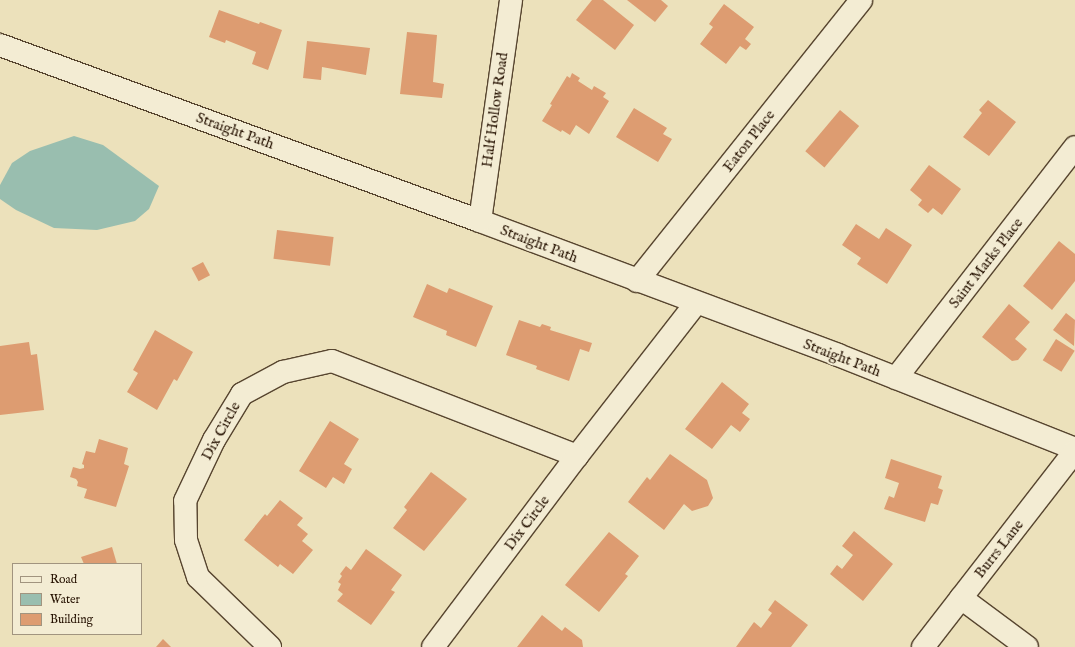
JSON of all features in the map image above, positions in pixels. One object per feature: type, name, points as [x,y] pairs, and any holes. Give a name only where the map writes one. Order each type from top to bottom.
[{"type":"street","name":"Eaton Place","points":[[637,281],[861,0]]},
{"type":"street","name":"Half Hollow Road","points":[[480,221],[514,4]]},
{"type":"street","name":"Straight Path","points":[[0,45],[480,221],[896,378],[1075,450]]},
{"type":"street","name":"Saint Marks Place","points":[[896,378],[1075,147]]},
{"type":"street","name":"Dix Circle","points":[[433,647],[577,456],[696,303]]},
{"type":"street","name":"Dix Circle","points":[[270,647],[198,577],[186,540],[185,501],[214,440],[242,394],[283,372],[332,361],[577,456]]},
{"type":"street","name":"Burrs Lane","points":[[923,647],[1075,450]]},
{"type":"street","points":[[961,598],[1027,647]]},
{"type":"water","points":[[74,136],[103,145],[159,186],[149,209],[135,221],[97,230],[54,228],[16,210],[0,199],[0,185],[12,163],[30,151]]},
{"type":"building","points":[[592,0],[603,0],[634,25],[615,50],[576,20]]},
{"type":"building","points":[[627,0],[661,0],[668,6],[655,22]]},
{"type":"building","points":[[724,4],[754,27],[745,39],[751,44],[746,50],[740,46],[726,64],[700,44],[713,27],[709,24]]},
{"type":"building","points":[[219,10],[259,24],[260,22],[282,30],[268,70],[252,64],[256,52],[226,40],[225,43],[209,37]]},
{"type":"building","points":[[407,32],[437,35],[433,82],[444,84],[442,98],[400,94]]},
{"type":"building","points":[[307,41],[370,48],[366,75],[322,67],[321,80],[303,78]]},
{"type":"building","points":[[572,73],[580,78],[578,81],[592,90],[594,86],[606,93],[603,97],[609,101],[589,134],[576,125],[570,135],[562,130],[561,132],[542,121],[552,105],[550,104],[567,76],[570,78]]},
{"type":"building","points":[[988,100],[1016,122],[989,156],[963,137],[982,113],[979,110]]},
{"type":"building","points":[[634,108],[667,128],[663,134],[672,139],[658,162],[616,137]]},
{"type":"building","points":[[840,110],[859,126],[824,167],[805,151]]},
{"type":"building","points":[[929,165],[961,189],[942,215],[933,208],[928,213],[918,205],[922,200],[910,190]]},
{"type":"building","points":[[856,224],[879,239],[886,228],[912,245],[887,284],[857,264],[861,258],[842,245]]},
{"type":"building","points":[[277,230],[334,237],[330,266],[273,259]]},
{"type":"building","points":[[1059,241],[1075,254],[1075,281],[1052,310],[1023,286]]},
{"type":"building","points":[[203,262],[210,275],[199,281],[192,268]]},
{"type":"building","points":[[427,284],[447,293],[449,288],[493,306],[476,347],[446,335],[447,331],[413,317]]},
{"type":"building","points":[[1009,304],[1030,322],[1015,339],[1027,349],[1018,360],[1012,361],[982,337]]},
{"type":"building","points":[[1066,313],[1075,320],[1074,346],[1053,330]]},
{"type":"building","points":[[519,320],[540,327],[542,324],[551,327],[550,330],[592,343],[589,352],[580,349],[569,381],[536,369],[537,366],[506,355]]},
{"type":"building","points":[[155,330],[193,352],[177,381],[174,379],[157,410],[127,392],[138,373],[133,370]]},
{"type":"building","points":[[1056,339],[1075,351],[1061,372],[1043,360]]},
{"type":"building","points":[[29,342],[31,355],[37,354],[44,410],[0,415],[0,346]]},
{"type":"building","points":[[722,382],[749,404],[742,413],[750,419],[740,432],[731,425],[712,449],[685,429]]},
{"type":"building","points":[[330,421],[359,439],[344,464],[352,469],[344,484],[333,477],[326,488],[299,471]]},
{"type":"building","points":[[99,439],[128,448],[124,464],[129,466],[116,507],[84,498],[87,489],[77,486],[78,482],[76,479],[70,477],[73,467],[80,469],[84,468],[84,465],[82,464],[86,451],[95,453]]},
{"type":"building","points":[[670,454],[707,480],[713,498],[708,506],[692,511],[684,504],[664,530],[628,502],[647,477],[650,480]]},
{"type":"building","points":[[891,459],[942,476],[938,488],[943,490],[938,505],[931,503],[925,522],[884,509],[889,496],[894,498],[899,483],[885,478]]},
{"type":"building","points":[[431,472],[467,499],[424,551],[393,528],[407,510],[404,507]]},
{"type":"building","points":[[280,500],[303,518],[297,525],[308,534],[302,541],[313,550],[293,574],[280,564],[278,567],[244,540],[265,514],[267,516]]},
{"type":"building","points":[[854,531],[893,564],[863,601],[830,574],[837,565],[842,569],[853,555],[842,546]]},
{"type":"building","points":[[609,532],[639,556],[625,574],[628,576],[599,612],[565,585]]},
{"type":"building","points":[[112,547],[117,563],[84,563],[81,557]]},
{"type":"building","points":[[366,549],[402,575],[391,590],[395,592],[371,625],[337,601],[343,594],[338,590],[341,584],[338,582],[342,576],[340,574],[346,566],[351,570]]},
{"type":"building","points":[[775,600],[808,625],[791,647],[736,647],[754,622],[761,628],[772,613],[768,610]]},
{"type":"building","points":[[542,615],[562,631],[565,627],[582,640],[583,647],[517,647]]},
{"type":"building","points":[[163,639],[171,647],[156,647]]}]
